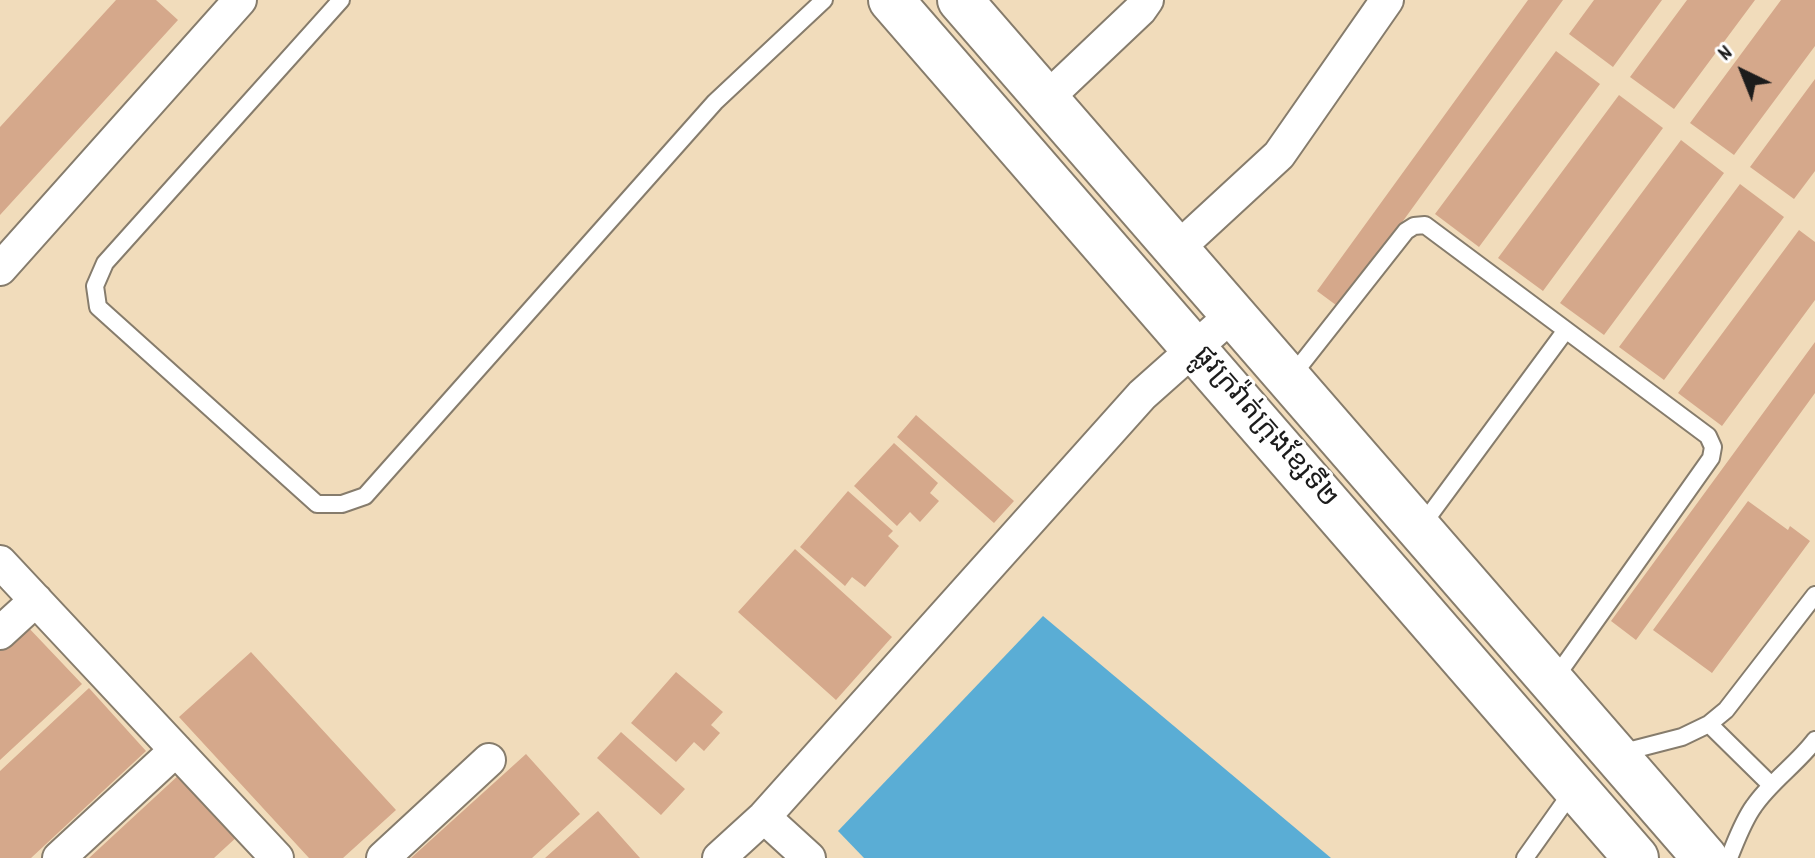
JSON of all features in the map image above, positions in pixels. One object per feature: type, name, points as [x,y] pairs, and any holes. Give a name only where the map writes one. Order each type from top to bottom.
[{"type":"main road","name":"ផ្លូវក្រវ៉ាត់ក្រុងខ្សែទី២","points":[[891,0],[1636,858]]},
{"type":"main road","name":"ផ្លូវក្រវ៉ាត់ក្រុងខ្សែទី២","points":[[960,0],[1705,858]]},
{"type":"street","points":[[0,269],[240,0]]},
{"type":"street","points":[[1046,99],[1147,0]]},
{"type":"street","points":[[1176,250],[1279,155],[1387,0]]},
{"type":"street","points":[[719,858],[764,817],[1142,395],[1232,315]]},
{"type":"street","points":[[0,562],[277,858]]},
{"type":"street","points":[[0,633],[36,600]]},
{"type":"street","points":[[59,858],[176,750]]},
{"type":"street","points":[[383,858],[489,760]]},
{"type":"street","points":[[764,817],[809,858]]},
{"type":"lane","points":[[341,0],[105,263],[95,286],[98,307],[317,504],[342,504],[365,496],[715,102],[824,0]]},
{"type":"lane","points":[[1289,380],[1406,231],[1425,225],[1708,436],[1713,447],[1711,458],[1552,682]]},
{"type":"lane","points":[[1419,529],[1566,330]]},
{"type":"lane","points":[[1615,754],[1682,737],[1709,724],[1726,710],[1815,595]]},
{"type":"lane","points":[[1709,724],[1771,785]]},
{"type":"lane","points":[[1729,858],[1753,806],[1815,740]]},
{"type":"lane","points":[[1525,858],[1575,788]]},
{"type":"water","points":[[1043,616],[1331,858],[864,858],[838,831]]},
{"type":"building","points":[[116,0],[156,0],[178,20],[0,215],[0,127]]},
{"type":"building","points":[[1528,0],[1563,0],[1340,308],[1317,291]]},
{"type":"building","points":[[1594,0],[1662,0],[1613,67],[1569,34]]},
{"type":"building","points":[[1687,0],[1755,0],[1674,109],[1630,77]]},
{"type":"building","points":[[1781,0],[1815,0],[1815,46],[1734,155],[1690,123]]},
{"type":"building","points":[[1556,51],[1600,84],[1479,247],[1435,214]]},
{"type":"building","points":[[1815,79],[1815,171],[1794,199],[1750,167]]},
{"type":"building","points":[[1619,95],[1663,128],[1543,291],[1498,258]]},
{"type":"building","points":[[1681,140],[1724,173],[1604,335],[1560,303]]},
{"type":"building","points":[[1740,184],[1784,217],[1664,380],[1619,347]]},
{"type":"building","points":[[1799,230],[1815,242],[1815,300],[1722,426],[1678,393]]},
{"type":"building","points":[[1815,342],[1815,393],[1636,640],[1611,621]]},
{"type":"building","points":[[916,415],[1014,501],[994,523],[897,437]]},
{"type":"building","points":[[894,443],[938,483],[930,493],[939,501],[920,522],[910,512],[897,526],[854,486]]},
{"type":"building","points":[[848,491],[893,531],[888,536],[899,546],[865,587],[852,577],[845,586],[800,547]]},
{"type":"building","points":[[1748,501],[1788,530],[1790,526],[1810,541],[1712,673],[1653,630]]},
{"type":"building","points":[[795,549],[892,637],[836,700],[738,612]]},
{"type":"building","points":[[26,625],[82,684],[0,760],[0,650]]},
{"type":"building","points":[[251,652],[396,810],[343,858],[309,858],[179,717]]},
{"type":"building","points":[[676,672],[723,712],[711,725],[720,733],[704,751],[694,742],[676,762],[631,723]]},
{"type":"building","points":[[89,688],[146,751],[31,858],[0,858],[0,771]]},
{"type":"building","points":[[621,732],[685,789],[661,815],[597,758]]},
{"type":"building","points":[[526,754],[580,814],[532,858],[411,858]]},
{"type":"building","points":[[181,773],[239,835],[214,858],[89,858]]},
{"type":"building","points":[[598,811],[640,858],[545,858]]}]
